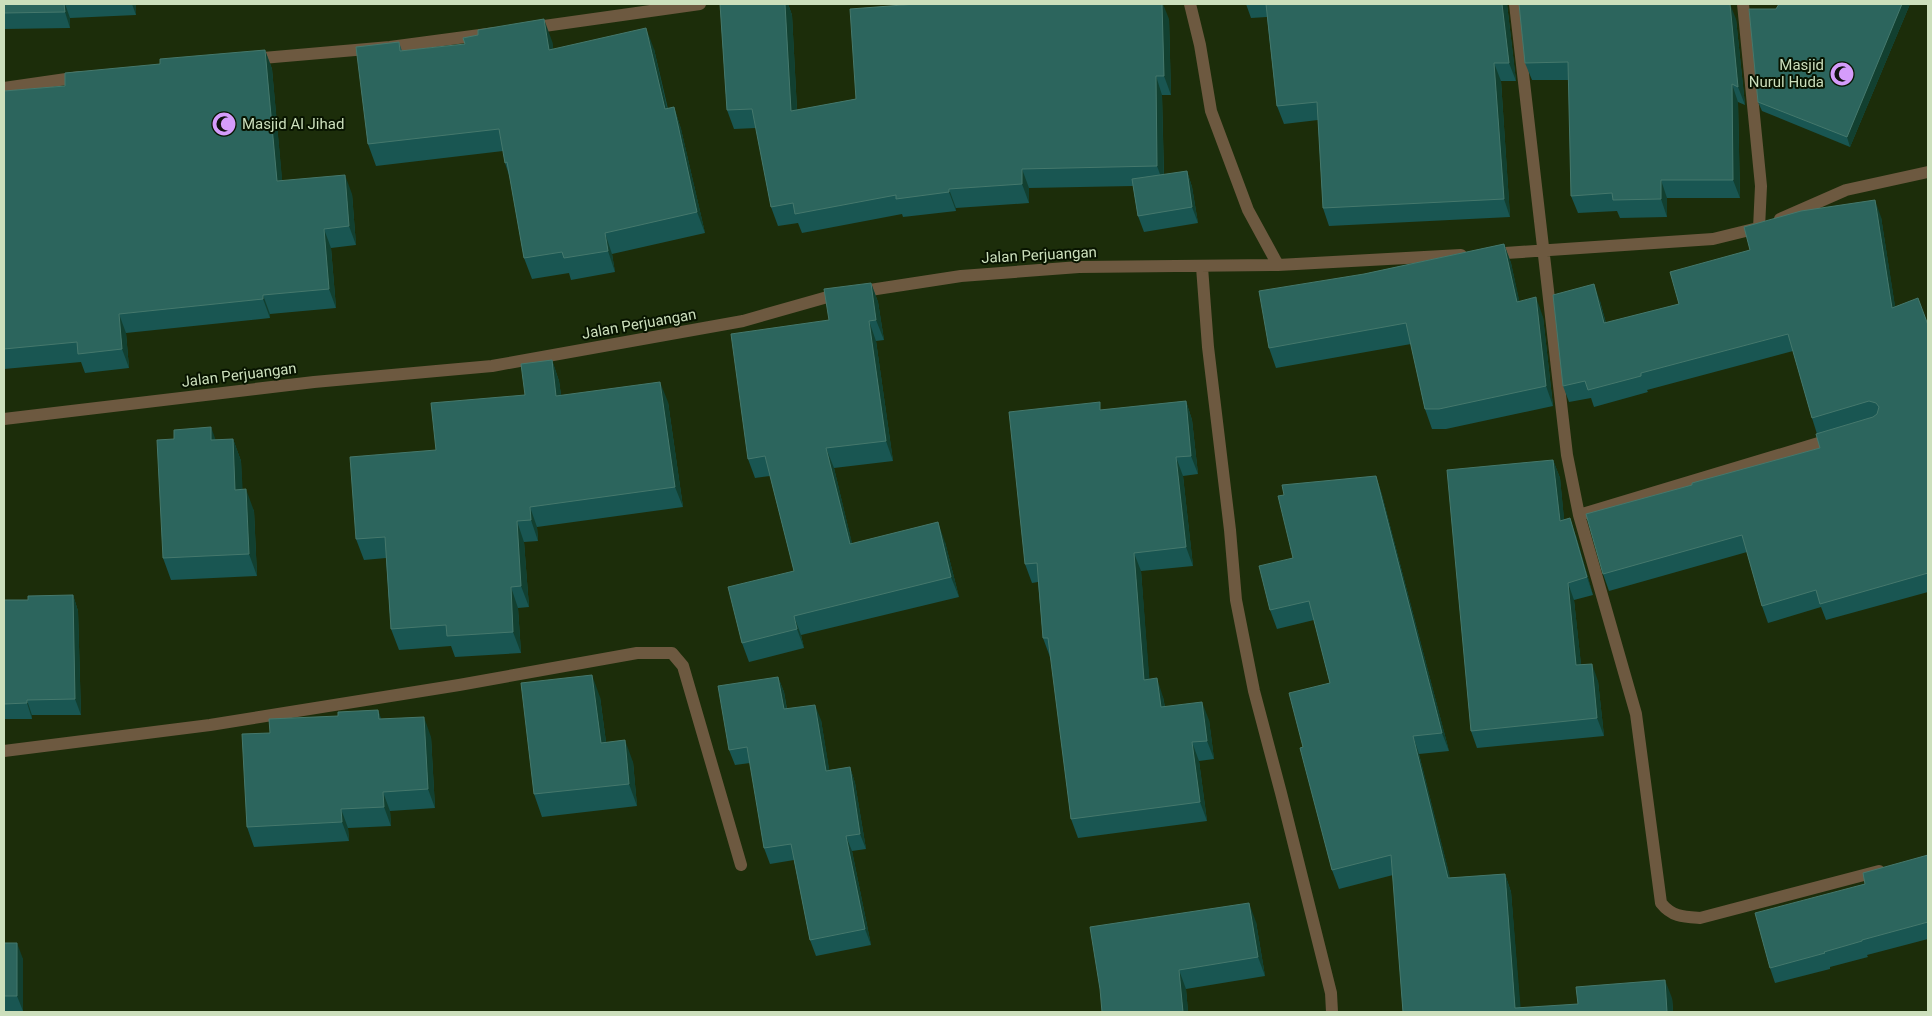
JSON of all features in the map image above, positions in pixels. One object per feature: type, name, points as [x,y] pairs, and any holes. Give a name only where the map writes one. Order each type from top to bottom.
[{"type":"street","points":[[240,60],[390,47],[700,4]]},
{"type":"street","points":[[1190,4],[1200,45],[1211,111],[1248,210],[1278,265]]},
{"type":"street","points":[[1515,4],[1567,455],[1579,515],[1636,714],[1661,903],[1667,910],[1679,917],[1700,918],[1890,868]]},
{"type":"street","points":[[1743,4],[1761,186],[1759,228]]},
{"type":"street","points":[[4,88],[90,75]]},
{"type":"street","name":"Jalan Perjuangan","points":[[4,419],[314,382],[492,366],[743,321],[831,296],[961,276],[1079,267],[1278,265],[1542,251],[1713,239],[1759,228],[1846,190],[1928,172]]},
{"type":"street","points":[[1202,267],[1208,347],[1230,530],[1236,600],[1254,691],[1331,993],[1332,1012]]},
{"type":"street","points":[[1579,515],[1849,434]]},
{"type":"street","points":[[4,751],[210,725],[459,685],[637,653],[672,653],[683,666],[741,865]]},
{"type":"building","points":[[4,4],[64,4],[65,12],[4,13]]},
{"type":"building","points":[[720,4],[785,4],[791,111],[856,99],[850,9],[916,4],[1162,4],[1164,76],[1156,76],[1157,166],[1022,169],[1022,184],[949,189],[949,192],[896,199],[896,195],[795,214],[793,203],[771,207],[752,109],[727,110]]},
{"type":"building","points":[[1266,4],[1502,4],[1509,63],[1494,63],[1504,199],[1323,208],[1317,102],[1277,106]]},
{"type":"building","points":[[1519,4],[1730,4],[1738,87],[1732,84],[1733,180],[1661,180],[1661,199],[1613,200],[1612,193],[1571,196],[1568,62],[1525,63]]},
{"type":"building","name":"Masjid Nurul Huda","points":[[1779,4],[1902,4],[1847,137],[1758,102],[1749,9],[1776,9]]},
{"type":"building","points":[[544,19],[549,50],[646,28],[665,109],[674,107],[697,212],[605,233],[608,251],[564,258],[562,252],[524,258],[507,162],[505,163],[499,129],[368,144],[356,47],[399,42],[400,51],[465,44],[463,38],[478,35],[478,30]]},
{"type":"building","points":[[265,50],[277,181],[345,175],[349,226],[324,229],[329,289],[263,295],[263,299],[119,314],[122,349],[78,354],[77,342],[4,349],[4,91],[65,86],[65,73],[160,64],[160,59]]},
{"type":"building","points":[[1187,171],[1192,207],[1138,216],[1132,179]]},
{"type":"building","points":[[1875,200],[1892,308],[1918,298],[1928,325],[1928,573],[1820,604],[1816,590],[1762,606],[1742,535],[1603,574],[1586,514],[1820,448],[1816,434],[1873,417],[1877,414],[1879,407],[1876,403],[1869,401],[1812,418],[1788,334],[1641,373],[1641,376],[1588,390],[1585,381],[1563,386],[1553,295],[1594,284],[1604,323],[1679,304],[1670,272],[1750,250],[1744,227],[1801,211]]},
{"type":"building","points":[[1504,244],[1517,302],[1536,297],[1546,386],[1439,409],[1425,409],[1406,323],[1269,348],[1259,291],[1364,274]]},
{"type":"building","points":[[871,283],[876,320],[869,321],[886,441],[826,448],[850,544],[938,522],[951,577],[794,616],[797,629],[742,643],[728,587],[794,571],[765,456],[748,459],[731,334],[829,320],[824,289]]},
{"type":"building","points":[[552,360],[556,396],[660,382],[675,487],[530,507],[531,520],[517,521],[521,586],[511,587],[513,632],[447,636],[446,625],[391,629],[385,537],[356,539],[350,457],[436,450],[431,403],[525,395],[521,364]]},
{"type":"building","points":[[1186,401],[1191,456],[1176,457],[1186,547],[1134,553],[1144,680],[1157,678],[1161,707],[1202,702],[1207,741],[1192,742],[1200,802],[1071,819],[1048,638],[1043,638],[1037,563],[1025,564],[1009,412],[1100,402],[1100,410]]},
{"type":"building","points":[[211,427],[211,440],[233,439],[235,490],[246,489],[249,554],[163,558],[157,440],[174,439],[174,430]]},
{"type":"building","points":[[1553,460],[1560,521],[1570,518],[1587,577],[1568,583],[1576,665],[1592,664],[1597,718],[1471,731],[1447,470]]},
{"type":"building","points":[[1376,476],[1442,733],[1413,736],[1448,878],[1505,874],[1515,1008],[1578,1004],[1576,987],[1665,980],[1667,1012],[1403,1012],[1391,855],[1332,870],[1300,748],[1303,747],[1289,693],[1330,683],[1309,601],[1270,610],[1259,566],[1293,558],[1278,496],[1284,495],[1282,485]]},
{"type":"building","points":[[73,595],[75,699],[27,700],[27,703],[4,704],[4,600],[28,600],[28,596]]},
{"type":"building","points":[[592,675],[601,743],[625,740],[629,784],[534,794],[521,683]]},
{"type":"building","points":[[778,677],[784,709],[815,705],[826,771],[850,767],[860,834],[846,836],[865,929],[810,940],[791,844],[764,848],[747,747],[729,750],[718,686]]},
{"type":"building","points":[[378,710],[379,719],[424,717],[428,789],[383,792],[384,807],[341,809],[342,822],[247,827],[242,734],[270,733],[269,719],[338,716],[338,712]]},
{"type":"building","points":[[1928,855],[1928,922],[1770,968],[1755,913],[1865,884],[1863,873]]},
{"type":"building","points":[[1249,903],[1258,957],[1179,970],[1183,1012],[1102,1012],[1090,927]]},
{"type":"building","points":[[4,943],[17,943],[17,996],[4,996]]},
{"type":"place","name":"Masjid Nurul Huda","points":[[1842,74]]},
{"type":"place","name":"Masjid Al Jihad","points":[[224,124]]}]
